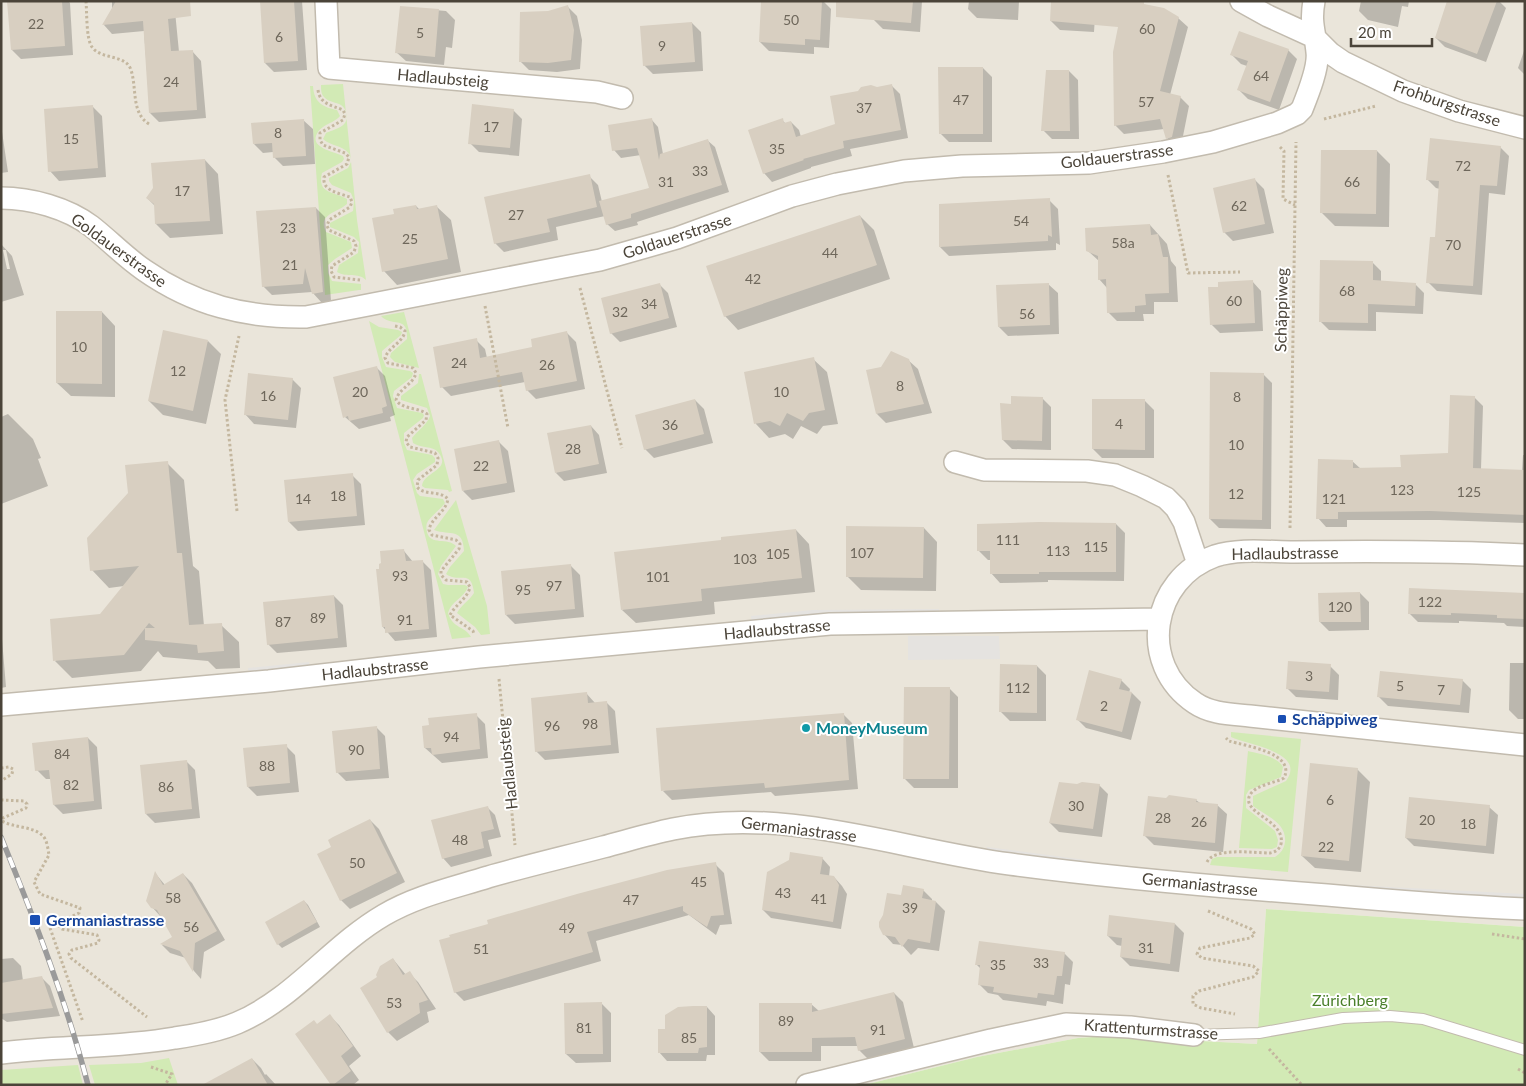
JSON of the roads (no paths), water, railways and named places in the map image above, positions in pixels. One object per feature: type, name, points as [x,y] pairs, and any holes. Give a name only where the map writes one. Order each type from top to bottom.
[{"type":"street","name":"Hadlaubsteig","points":[[326,1],[329,68],[597,92],[622,98]]},
{"type":"street","name":"Frohburgstrasse","points":[[1241,1],[1314,38],[1343,62],[1403,91],[1460,111],[1525,128]]},
{"type":"street","points":[[1314,1],[1312,23],[1314,38]]},
{"type":"street","name":"Goldauerstrasse","points":[[1,198],[14,198],[50,206],[80,218],[143,269],[174,288],[206,302],[244,314],[306,317],[600,260],[677,238],[792,196],[856,180],[904,171],[962,166],[1089,163],[1164,152],[1222,139],[1278,123],[1297,114],[1304,103],[1316,64],[1317,52],[1314,38]]},
{"type":"street","points":[[955,462],[984,470],[1086,471],[1115,475],[1142,486],[1166,498],[1176,508],[1184,522],[1198,564]]},
{"type":"street","name":"Hadlaubstrasse","points":[[1,705],[269,681],[479,657],[830,624],[1159,619],[1166,599],[1184,575],[1198,564],[1217,555],[1239,552],[1448,552],[1525,555]]},
{"type":"street","points":[[1159,619],[1159,648],[1167,672],[1184,695],[1208,710],[1525,745]]},
{"type":"street","name":"Germaniastrasse","points":[[1,1053],[150,1042],[198,1034],[236,1023],[257,1013],[281,997],[354,936],[381,917],[402,906],[424,897],[528,866],[672,829],[722,822],[763,822],[824,829],[1006,863],[1201,886],[1525,909]]},
{"type":"street","name":"Krattenturmstrasse","points":[[808,1085],[991,1040],[1066,1024],[1130,1027],[1194,1035]]},
{"type":"lane","name":"Krattenturmstrasse","points":[[1194,1035],[1259,1033],[1343,1018],[1390,1016],[1423,1019],[1525,1050]]},
{"type":"railway","points":[[1,837],[49,959],[88,1085]]},
{"type":"place","name":"Schäppiweg","points":[[1282,719]]},
{"type":"place","name":"MoneyMuseum","points":[[806,728]]},
{"type":"place","name":"Germaniastrasse","points":[[35,920]]},
{"type":"park label","name":"Zürichberg","points":[[1350,1000]]}]
